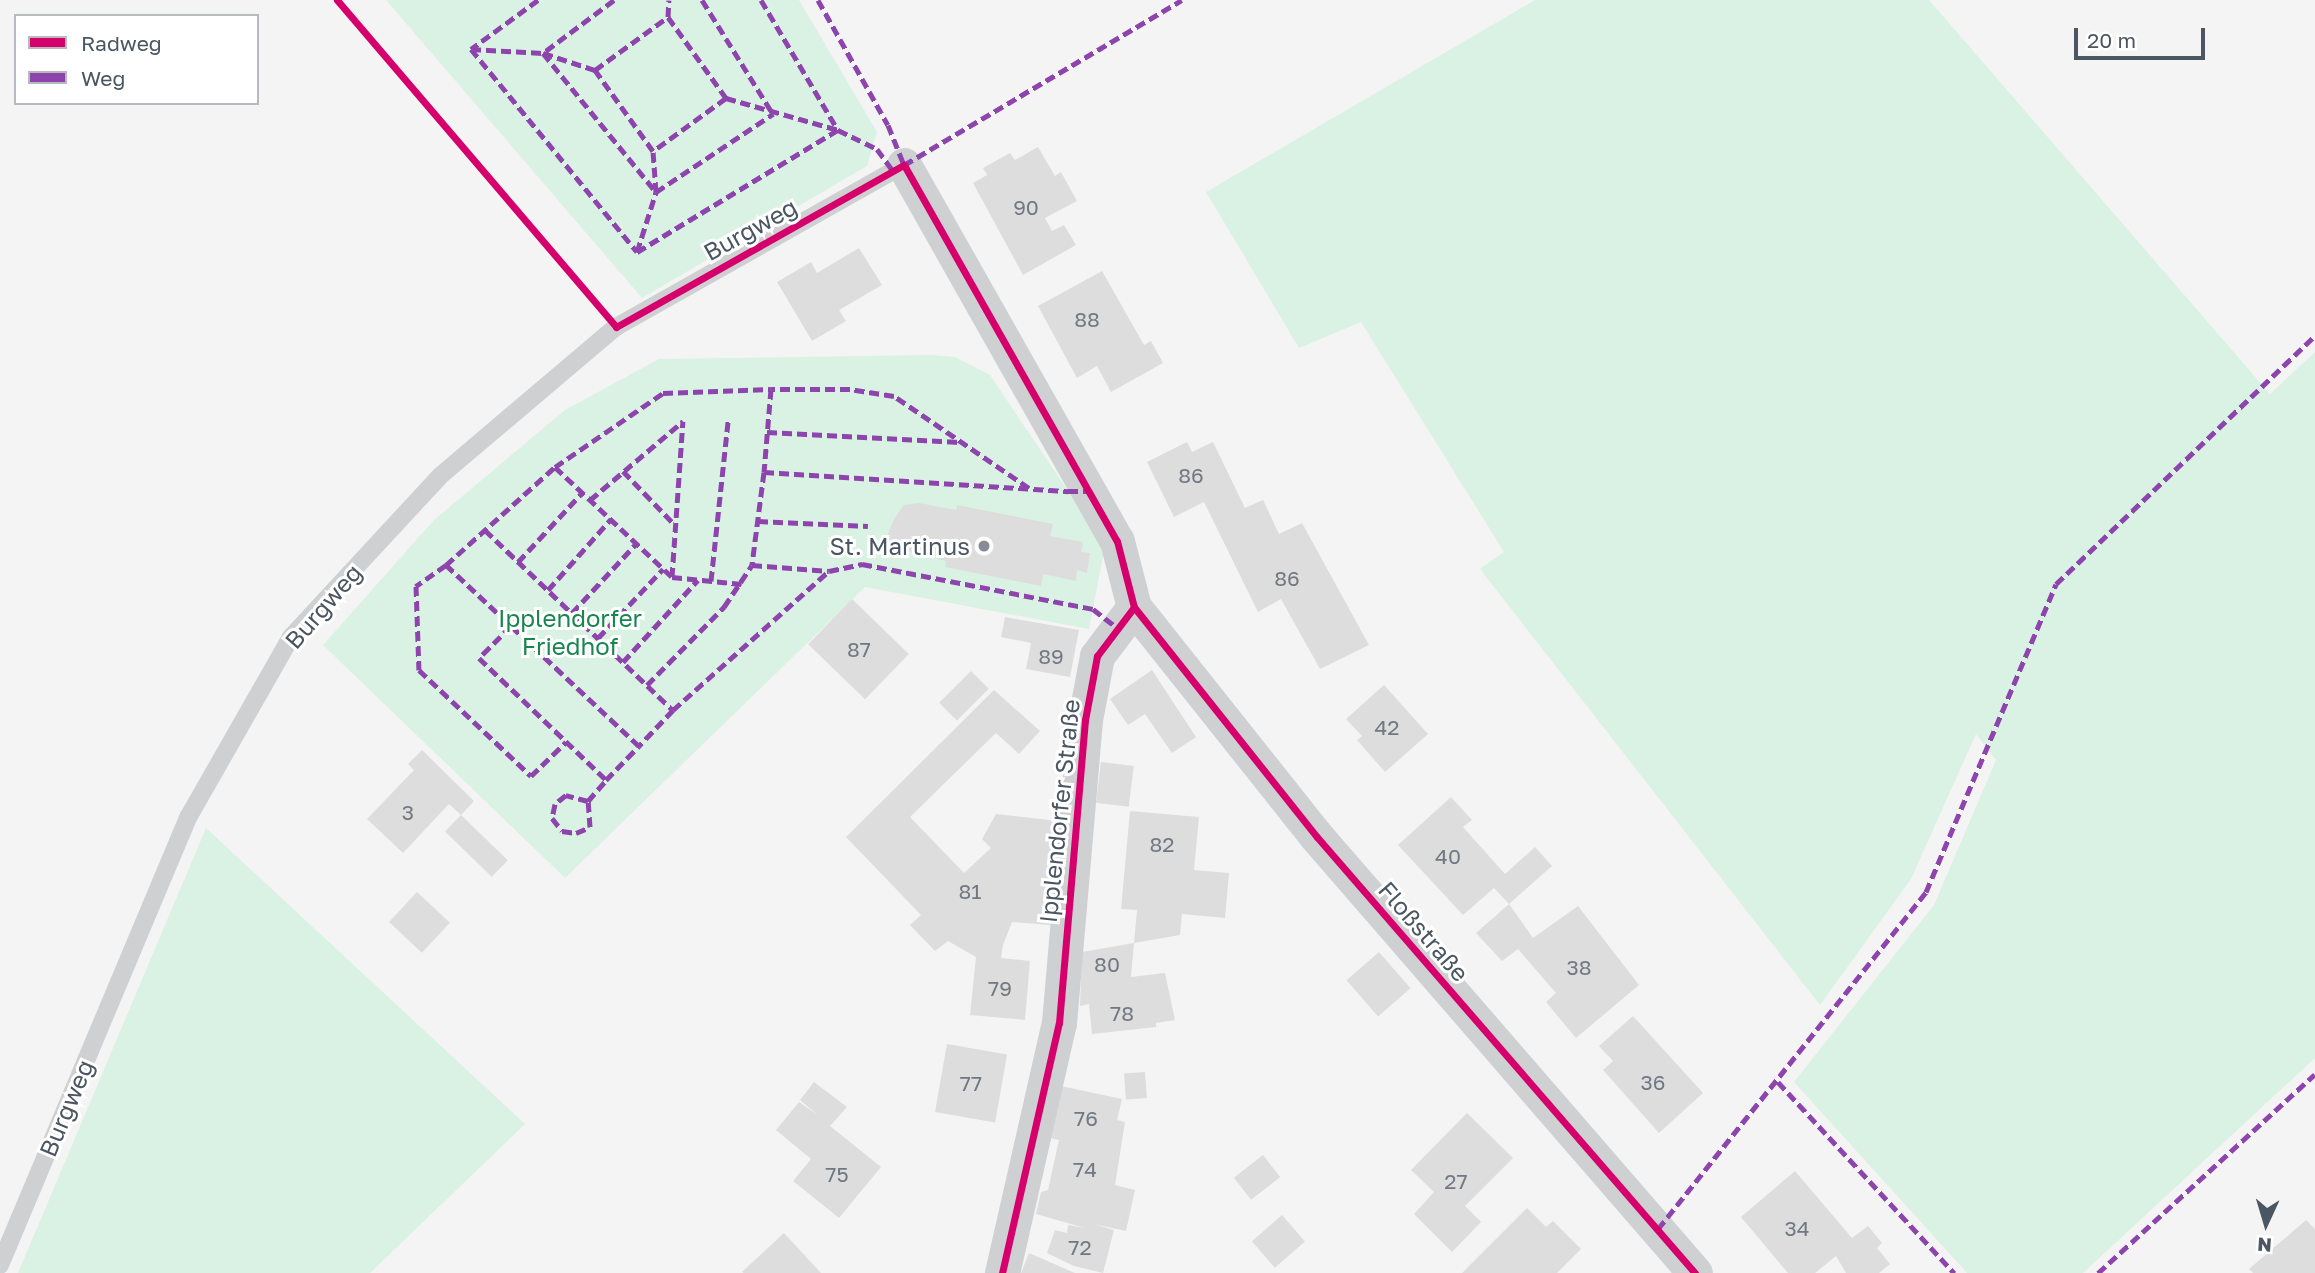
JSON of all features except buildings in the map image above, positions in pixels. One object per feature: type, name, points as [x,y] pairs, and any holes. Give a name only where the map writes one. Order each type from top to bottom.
[{"type":"street","points":[[904,165],[1117,541],[1134,607]]},
{"type":"street","name":"Ipplendorfer Straße","points":[[1002,1273],[1059,1023],[1085,720],[1097,656],[1134,607]]},
{"type":"street","name":"Floßstraße","points":[[1134,607],[1317,837],[1695,1273]]},
{"type":"lane","name":"Burgweg","points":[[0,1265],[189,816],[291,637],[440,476],[615,327],[904,165]]},
{"type":"green space","points":[[386,0],[799,0],[877,132],[867,166],[642,298]]},
{"type":"green space","points":[[1535,0],[1929,0],[2270,394],[2315,352],[2315,1058],[2083,1273],[1967,1273],[1794,1082],[1934,905],[1996,760],[1976,734],[1911,879],[1820,1005],[1480,569],[1504,552],[1361,322],[1299,348],[1206,192]]},
{"type":"green space","name":"Ipplendorfer Friedhof","points":[[931,355],[955,357],[990,375],[1105,546],[1089,629],[865,587],[565,878],[323,645],[434,520],[565,410],[659,359]]},
{"type":"green space","points":[[206,828],[525,1124],[370,1273],[18,1273]]},
{"type":"marked path","points":[[538,0],[471,49],[637,252],[838,130]]},
{"type":"marked path","points":[[614,0],[543,53],[656,192],[773,114]]},
{"type":"marked path","points":[[668,17],[669,0]]},
{"type":"marked path","points":[[702,0],[773,114]]},
{"type":"marked path","points":[[761,0],[838,130]]},
{"type":"marked path","points":[[818,0],[888,125],[904,165],[1182,0]]},
{"type":"marked path","points":[[726,98],[653,151],[595,70],[668,17],[726,98],[838,130],[877,149],[893,171]]},
{"type":"marked path","points":[[471,49],[543,53],[595,70]]},
{"type":"marked path","points":[[637,252],[656,192],[653,151]]},
{"type":"marked path","points":[[1658,1229],[1926,892],[2056,584],[2315,336]]},
{"type":"marked path","points":[[1029,488],[894,396],[850,389],[771,389],[764,472],[1068,491],[1087,491]]},
{"type":"marked path","points":[[485,530],[673,710],[639,746],[446,565],[555,467],[663,393],[771,389]]},
{"type":"marked path","points":[[590,500],[683,421]]},
{"type":"marked path","points":[[672,577],[683,421]]},
{"type":"marked path","points":[[711,581],[728,421]]},
{"type":"marked path","points":[[767,432],[960,442]]},
{"type":"marked path","points":[[555,467],[672,577],[742,584]]},
{"type":"marked path","points":[[623,471],[675,525]]},
{"type":"marked path","points":[[764,472],[752,565],[829,571]]},
{"type":"marked path","points":[[518,562],[582,493]]},
{"type":"marked path","points":[[548,590],[611,519]]},
{"type":"marked path","points":[[758,521],[868,526]]},
{"type":"marked path","points":[[572,613],[636,544]]},
{"type":"marked path","points":[[673,710],[829,571],[862,564],[1093,609],[1117,628]]},
{"type":"marked path","points":[[446,565],[416,586],[419,670],[531,776],[566,742]]},
{"type":"marked path","points":[[647,685],[724,607],[752,565]]},
{"type":"marked path","points":[[598,638],[663,569]]},
{"type":"marked path","points":[[623,662],[698,580]]},
{"type":"marked path","points":[[511,626],[479,658],[606,780],[639,746]]},
{"type":"marked path","points":[[588,801],[566,795],[555,804],[552,818],[562,831],[576,833],[590,827],[588,801],[606,780]]},
{"type":"marked path","points":[[2098,1273],[2315,1074]]},
{"type":"marked path","points":[[1778,1082],[1954,1273]]},
{"type":"cycle path","points":[[337,0],[616,327],[904,165],[1117,541],[1134,607],[1317,837],[1695,1273]]},
{"type":"cycle path","points":[[1002,1273],[1059,1023],[1085,720],[1097,656],[1134,607]]},
{"type":"place","name":"St. Martinus","points":[[984,546]]}]
